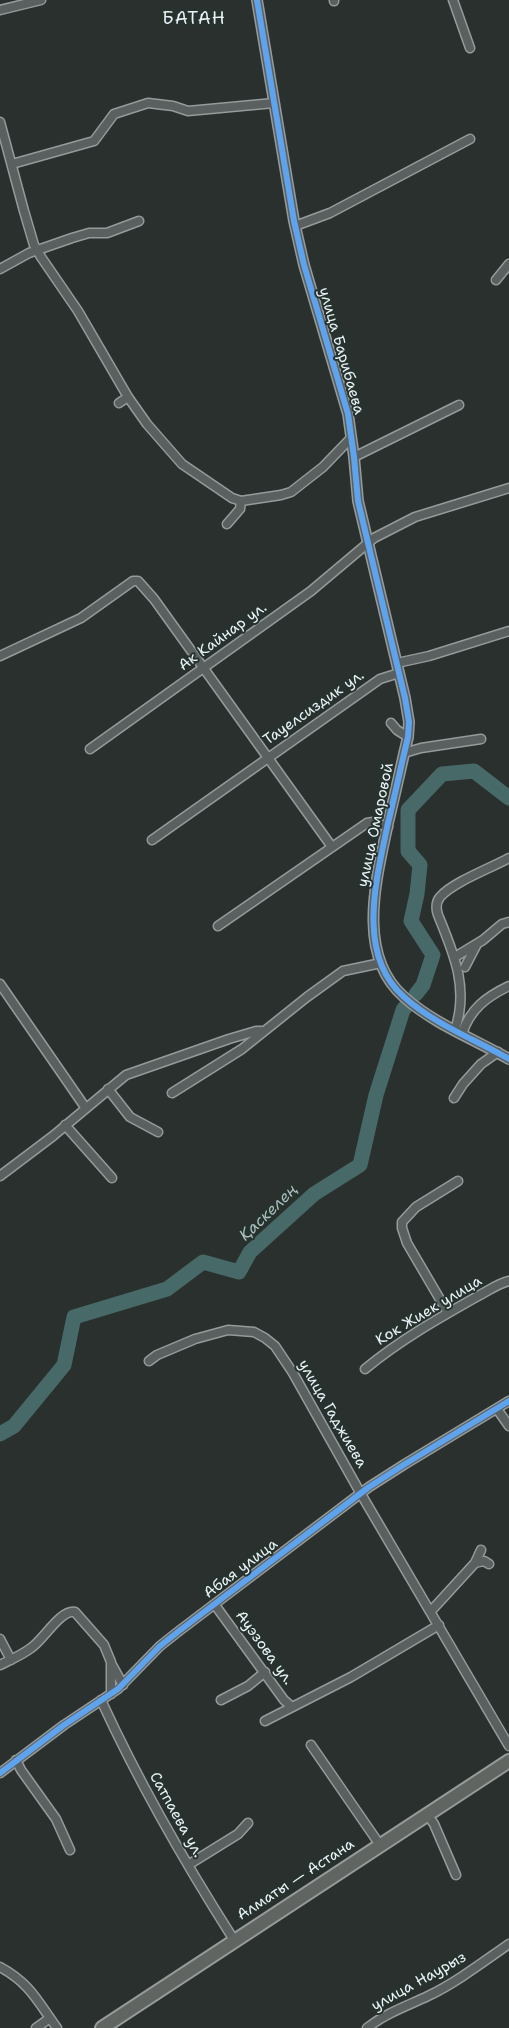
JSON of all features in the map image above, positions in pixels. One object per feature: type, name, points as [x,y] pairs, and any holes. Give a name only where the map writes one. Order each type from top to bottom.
[{"type":"highway","name":"Алматы — Астана","points":[[102,2028],[509,1761]]},
{"type":"street","points":[[0,10],[41,0]]},
{"type":"street","name":"улица Барибаева","points":[[257,0],[295,226],[348,414],[358,501],[397,662],[409,722],[408,737]]},
{"type":"street","points":[[453,0],[470,48]]},
{"type":"street","points":[[12,164],[94,141],[100,136],[114,114],[148,103],[173,106],[188,111],[274,103]]},
{"type":"street","points":[[0,125],[37,250],[78,311],[128,397],[147,424],[182,464],[232,498],[241,502],[281,496],[291,492],[323,467],[351,438]]},
{"type":"street","points":[[295,226],[330,213],[470,139]]},
{"type":"street","points":[[0,269],[37,250],[84,234],[107,233],[139,220]]},
{"type":"street","points":[[496,280],[509,264]]},
{"type":"street","points":[[119,403],[128,397]]},
{"type":"street","points":[[354,457],[459,405]]},
{"type":"street","name":"Ак Кайнар ул.","points":[[90,749],[325,580],[368,542],[415,517],[509,488]]},
{"type":"street","points":[[227,524],[240,510],[241,502]]},
{"type":"street","points":[[0,656],[81,618],[136,580],[154,599],[267,757],[152,840]]},
{"type":"street","points":[[397,662],[429,656],[509,631]]},
{"type":"street","name":"Тауелсиздик ул.","points":[[332,847],[267,757],[380,679],[399,673]]},
{"type":"street","points":[[391,722],[397,730],[408,737]]},
{"type":"street","name":"улица Омаровой","points":[[408,737],[377,877],[372,912],[373,933],[381,964],[393,985],[403,996],[420,1009],[509,1059]]},
{"type":"street","points":[[404,753],[421,748],[481,739]]},
{"type":"street","points":[[218,926],[367,823],[373,822],[388,827]]},
{"type":"street","points":[[458,1032],[460,983],[455,957],[436,909],[437,902],[440,897],[459,884],[509,858]]},
{"type":"street","points":[[455,957],[478,943],[502,924],[509,922]]},
{"type":"street","points":[[465,967],[478,943]]},
{"type":"street","points":[[172,1093],[242,1049],[343,971],[381,964]]},
{"type":"street","points":[[0,984],[86,1107]]},
{"type":"street","points":[[458,1032],[480,1003],[509,986]]},
{"type":"street","points":[[0,1176],[132,1072],[229,1039],[256,1031],[264,1031]]},
{"type":"street","points":[[454,1098],[463,1084],[481,1064],[498,1052]]},
{"type":"street","points":[[108,1089],[130,1117],[158,1132]]},
{"type":"street","points":[[66,1125],[106,1174],[112,1178]]},
{"type":"street","points":[[448,1313],[407,1243],[402,1222],[416,1207],[458,1181]]},
{"type":"street","name":"Кок Жиек улица","points":[[365,1369],[394,1346],[448,1313],[509,1281]]},
{"type":"street","name":"улица Гаджиева","points":[[149,1361],[157,1355],[219,1331],[248,1331],[265,1338],[279,1350],[509,1746]]},
{"type":"street","name":"Абая улица","points":[[0,1773],[123,1685],[160,1646],[361,1494],[404,1464],[509,1401]]},
{"type":"street","points":[[497,1409],[509,1426]]},
{"type":"street","points":[[431,1611],[475,1563],[480,1550]]},
{"type":"street","points":[[475,1563],[484,1561],[489,1564]]},
{"type":"street","name":"Ауэзова ул.","points":[[215,1605],[284,1700],[291,1706]]},
{"type":"street","points":[[0,1665],[38,1643],[57,1621],[70,1611],[75,1612],[81,1617],[104,1645],[123,1685]]},
{"type":"street","points":[[265,1721],[291,1706],[316,1696],[351,1677],[439,1625]]},
{"type":"street","points":[[0,1639],[11,1660]]},
{"type":"street","points":[[111,1662],[111,1694]]},
{"type":"street","points":[[221,1700],[248,1686],[265,1672]]},
{"type":"street","name":"Сатпаева ул.","points":[[101,1700],[160,1815],[234,1940]]},
{"type":"street","points":[[311,1745],[380,1845]]},
{"type":"street","points":[[16,1760],[56,1819],[70,1850]]},
{"type":"street","points":[[427,1814],[434,1824],[456,1875]]},
{"type":"street","points":[[188,1865],[238,1834],[248,1823]]},
{"type":"street","name":"улица Наурыз","points":[[367,2028],[378,2019],[428,1996],[454,1981],[509,1944]]},
{"type":"street","points":[[0,1967],[17,1976],[26,1984],[57,2028]]},
{"type":"street","points":[[36,2028],[50,2018]]},
{"type":"waterway","name":"Қаскелең","points":[[416,994],[423,985],[433,955],[411,921],[417,894],[420,865],[408,851],[408,810],[442,774],[474,771],[509,798]]},
{"type":"waterway","name":"Қаскелең","points":[[0,1434],[14,1426],[64,1365],[74,1317],[167,1289],[203,1262],[239,1272],[250,1252],[314,1194],[360,1165],[376,1095],[403,1010],[407,1005]]},
{"type":"cycle path","points":[[257,0],[294,221],[304,265],[348,414],[358,501],[409,722],[408,737],[375,890],[373,914],[379,959],[389,979],[404,997],[416,1007],[441,1023],[509,1059]]},
{"type":"cycle path","points":[[0,1773],[64,1725],[118,1689],[160,1646],[369,1487],[509,1401]]},
{"type":"district","name":"БАТАН","points":[[194,19]]}]
